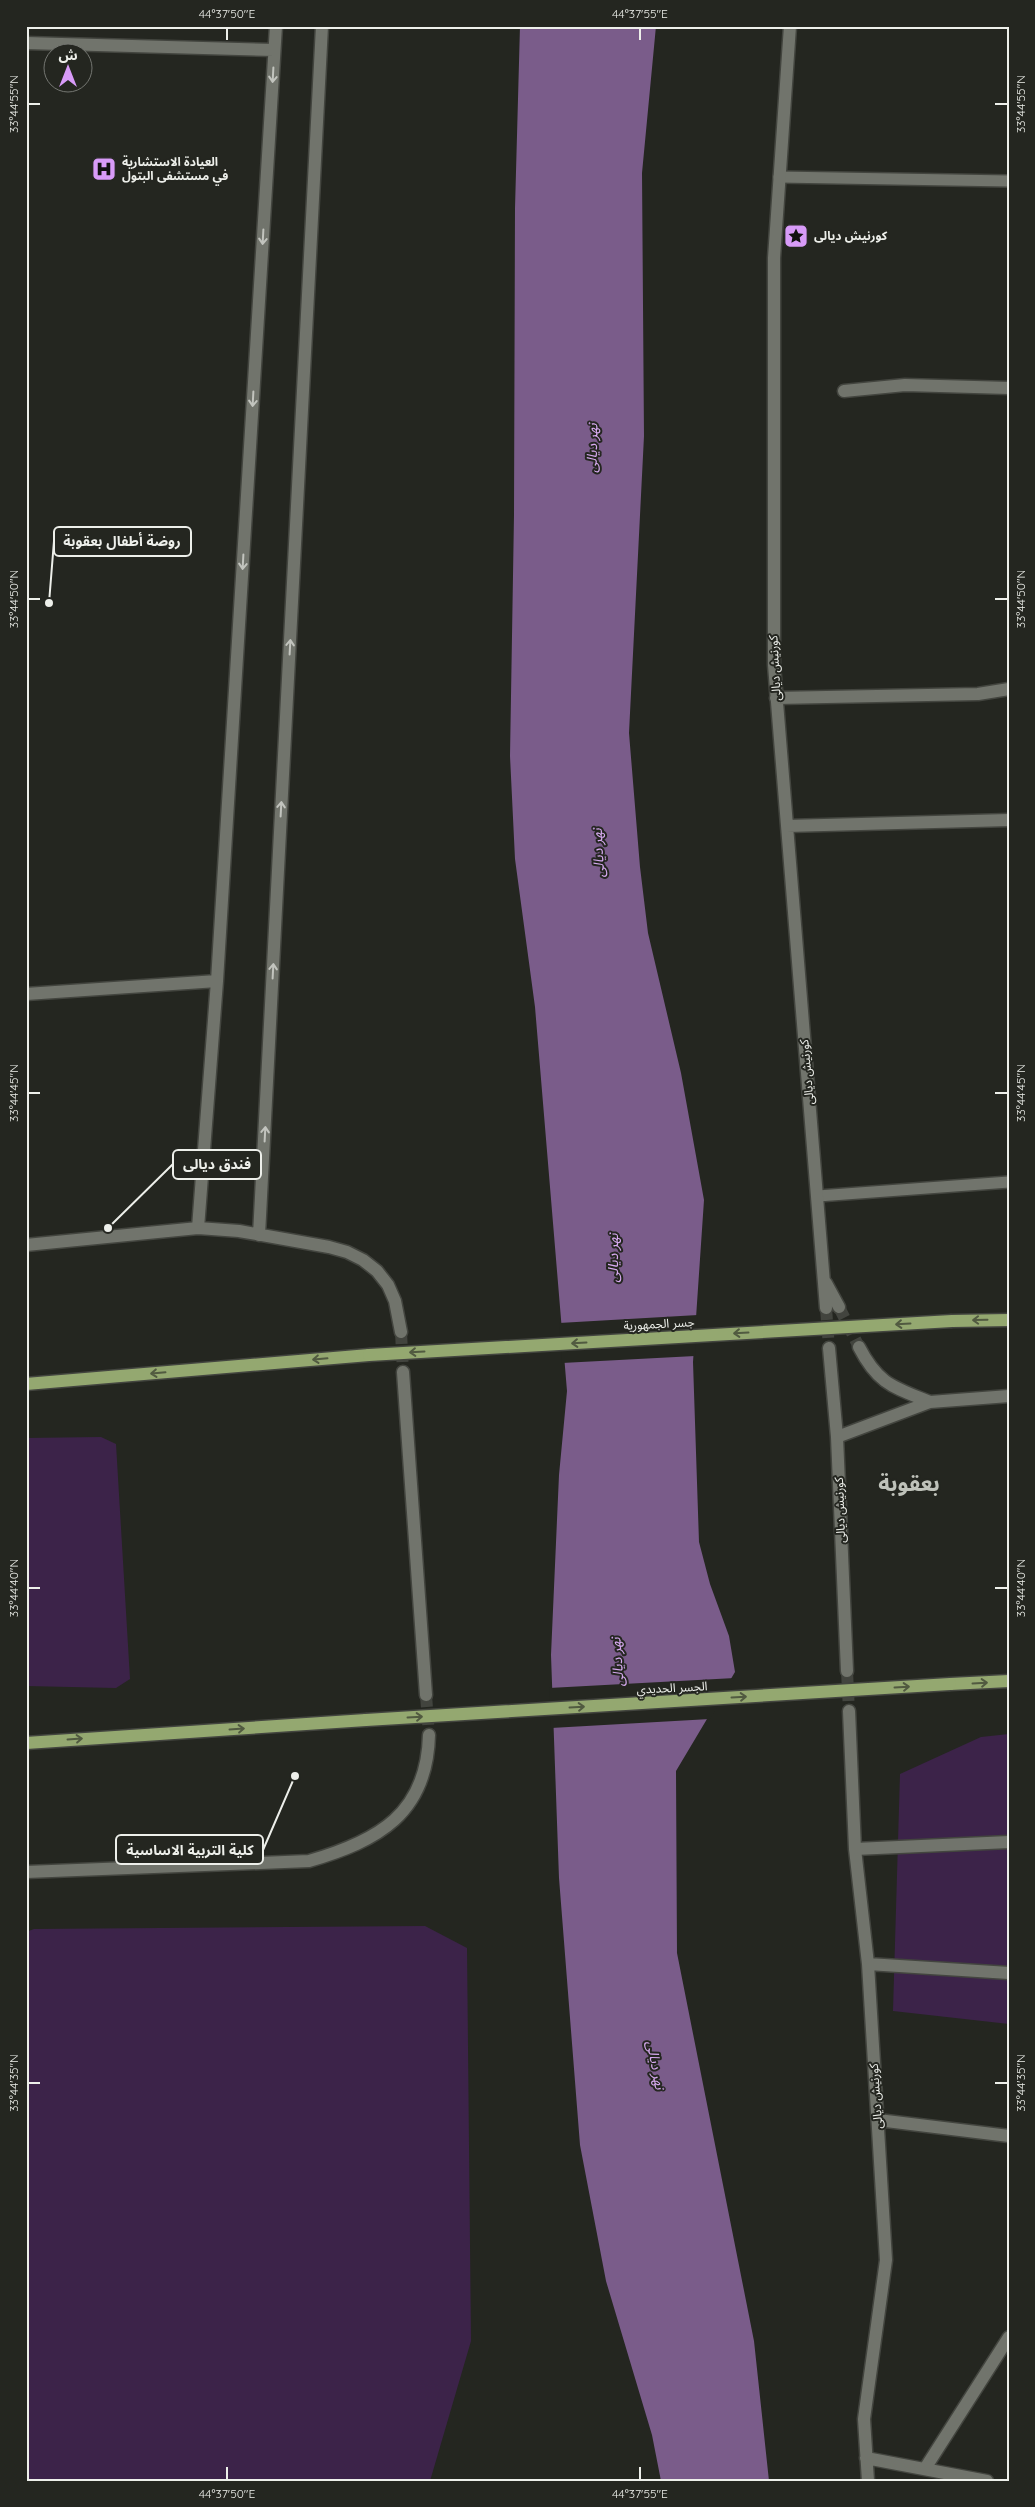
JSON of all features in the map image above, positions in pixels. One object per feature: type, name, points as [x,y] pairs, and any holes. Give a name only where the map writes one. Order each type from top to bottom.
[{"type":"main road","name":"جسر الجمهورية","points":[[26,1384],[368,1355],[952,1321],[1009,1320]]},
{"type":"main road","name":"الجسر الحديدي","points":[[26,1743],[366,1720],[1009,1681]]},
{"type":"street","points":[[198,1228],[217,980],[276,26]]},
{"type":"street","points":[[259,1235],[322,26]]},
{"type":"street","name":"كورنيش ديالى","points":[[790,26],[774,258],[774,665],[818,1196],[823,1278],[832,1308]]},
{"type":"street","points":[[26,43],[274,50]]},
{"type":"street","points":[[844,391],[905,385],[1009,388]]},
{"type":"street","points":[[776,698],[978,694],[1009,689]]},
{"type":"street","points":[[787,826],[1009,820]]},
{"type":"street","points":[[26,994],[217,980]]},
{"type":"street","points":[[26,1245],[198,1228],[219,1228],[329,1247],[363,1260],[388,1285],[395,1302],[401,1332]]},
{"type":"street","points":[[859,1347],[869,1366],[888,1385],[930,1402]]},
{"type":"street","name":"كورنيش ديالى","points":[[830,1348],[837,1437],[847,1671]]},
{"type":"street","points":[[403,1372],[426,1695]]},
{"type":"street","points":[[837,1437],[930,1402],[1009,1396]]},
{"type":"street","name":"كورنيش ديالى","points":[[849,1711],[855,1849],[868,1964],[886,2260],[864,2419],[868,2481]]},
{"type":"street","points":[[26,1872],[300,1862],[344,1851],[376,1834],[404,1811],[416,1794],[424,1776],[428,1756],[429,1735]]},
{"type":"street","points":[[855,1849],[1009,1842]]},
{"type":"street","points":[[868,1964],[1009,1973]]},
{"type":"street","points":[[878,2120],[1009,2136]]},
{"type":"street","points":[[926,2467],[1009,2337]]},
{"type":"street","points":[[866,2458],[926,2467],[987,2481]]},
{"type":"lane","points":[[780,177],[1009,181]]},
{"type":"lane","points":[[818,1196],[1009,1182]]},
{"type":"shaded area","points":[[101,1437],[116,1444],[130,1679],[116,1688],[26,1686],[26,1438]]},
{"type":"shaded area","points":[[1009,1734],[1009,2024],[893,2011],[900,1774],[981,1737]]},
{"type":"shaded area","points":[[425,1926],[467,1948],[471,2341],[430,2481],[26,2481],[26,1932],[34,1929]]},
{"type":"water","name":"نهر ديالى","points":[[520,26],[656,26],[642,173],[644,436],[629,733],[640,867],[648,933],[681,1073],[704,1200],[693,1362],[699,1542],[710,1584],[729,1636],[735,1672],[676,1771],[677,1953],[754,2341],[769,2481],[661,2481],[652,2435],[606,2281],[580,2145],[559,1878],[551,1655],[559,1475],[567,1391],[535,1007],[515,859],[510,756],[514,515],[515,208]]},
{"type":"pier","points":[[698,1315],[695,1356],[562,1363],[559,1323]]},
{"type":"pier","points":[[735,1678],[710,1719],[551,1728],[549,1688]]},
{"type":"tunnel","points":[[839,1307],[859,1347]]},
{"type":"tunnel","points":[[826,1308],[829,1348]]},
{"type":"tunnel","points":[[401,1332],[403,1372]]},
{"type":"tunnel","points":[[847,1671],[849,1711]]},
{"type":"tunnel","points":[[426,1695],[429,1735]]},
{"type":"place","name":"العيادة الاستشارية في مستشفى البتول","points":[[104,169]]},
{"type":"place","name":"كورنيش ديالى","points":[[796,236]]},
{"type":"place","name":"روضة أطفال بعقوبة","points":[[49,603]]},
{"type":"place","name":"فندق ديالى","points":[[108,1228]]},
{"type":"place","name":"كلية التربية الاساسية","points":[[295,1776]]},
{"type":"district","name":"بعقوبة","points":[[909,1483]]}]
